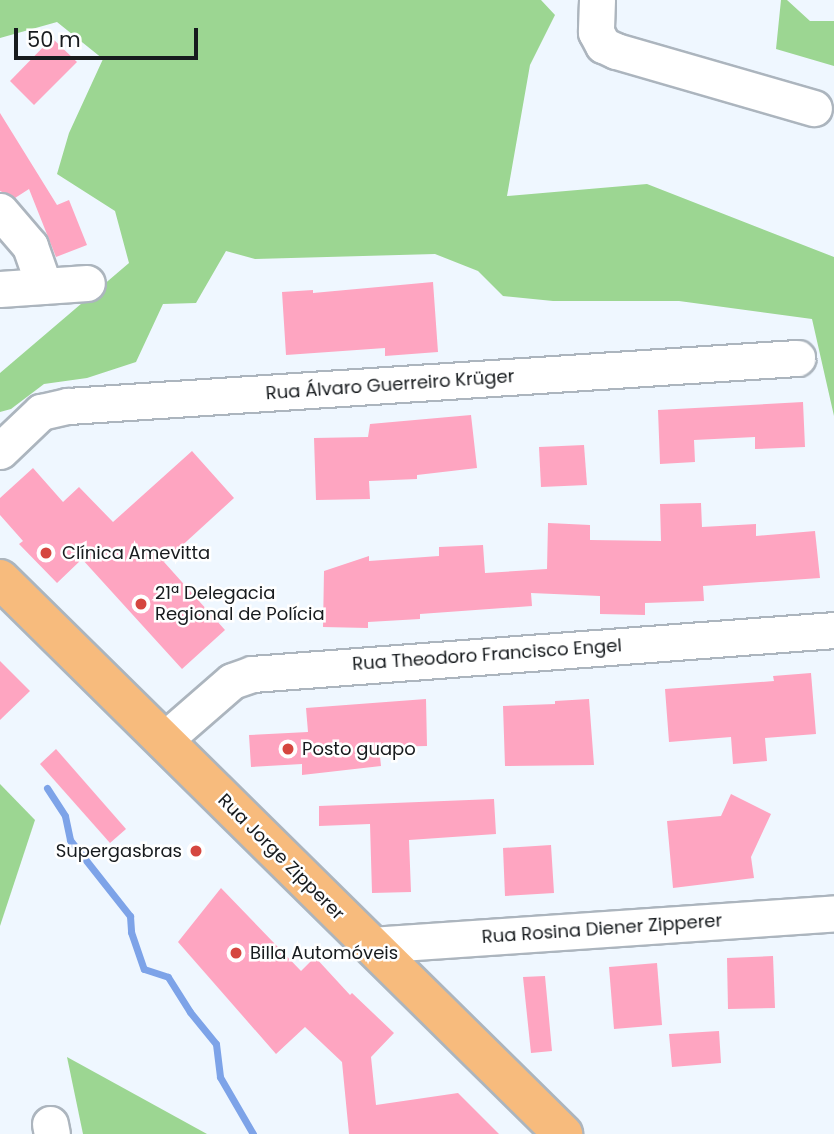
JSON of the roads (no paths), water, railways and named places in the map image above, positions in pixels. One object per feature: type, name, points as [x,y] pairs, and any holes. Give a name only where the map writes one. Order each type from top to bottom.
[{"type":"main road","name":"Rua Jorge Zipperer","points":[[0,579],[563,1134]]},
{"type":"street","points":[[597,0],[596,32],[603,45],[814,108]]},
{"type":"street","points":[[0,211],[30,246],[44,286]]},
{"type":"street","points":[[0,289],[87,283]]},
{"type":"street","name":"Rua Álvaro Guerreiro Krüger","points":[[0,451],[41,412],[68,406],[797,358]]},
{"type":"street","name":"Rua Theodoro Francisco Engel","points":[[163,741],[224,687],[252,674],[349,664],[834,631]]},
{"type":"street","name":"Rua Rosina Diener Zipperer","points":[[370,946],[834,914]]},
{"type":"waterway","points":[[47,788],[65,816],[70,840],[130,916],[131,932],[144,969],[168,977],[190,1012],[216,1044],[220,1077],[253,1134]]},
{"type":"place","name":"Clínica Amevitta","points":[[46,553]]},
{"type":"place","name":"21ª Delegacia Regional de Polícia","points":[[141,604]]},
{"type":"place","name":"Posto guapo","points":[[288,749]]},
{"type":"place","name":"Supergasbras","points":[[196,851]]},
{"type":"place","name":"Billa Automóveis","points":[[236,953]]}]
